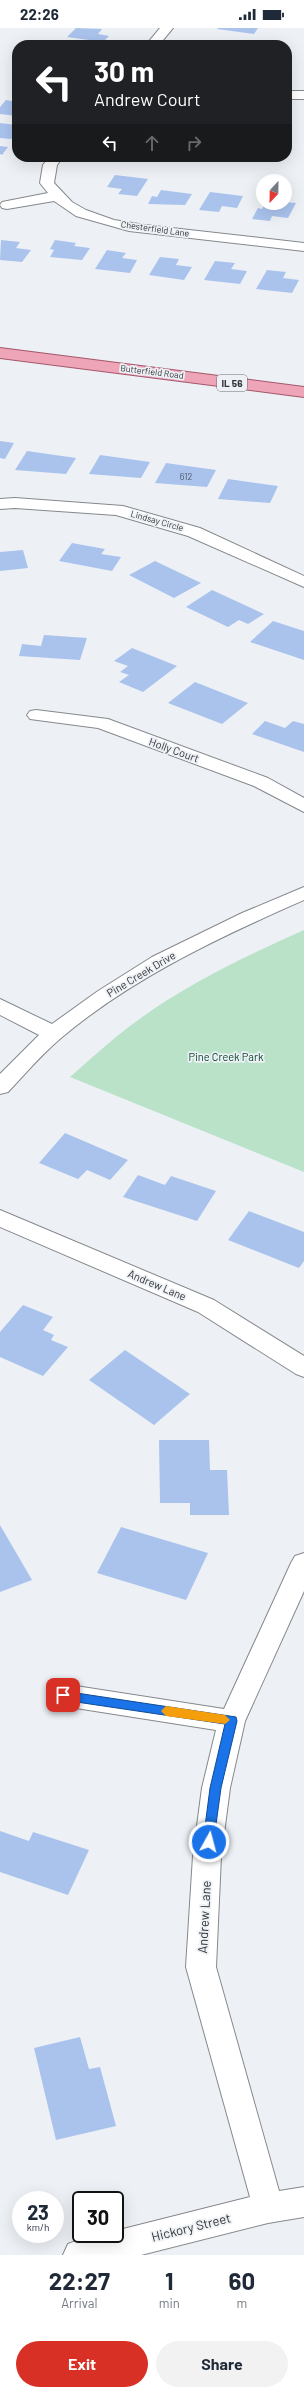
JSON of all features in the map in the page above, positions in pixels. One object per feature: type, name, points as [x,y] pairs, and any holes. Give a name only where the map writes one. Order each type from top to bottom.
[{"type":"main road","name":"Butterfield Road","points":[[0,353],[304,392]]},
{"type":"street","points":[[156,40],[167,28]]},
{"type":"street","points":[[292,95],[304,95]]},
{"type":"street","points":[[7,205],[56,196],[47,182],[50,165],[52,162]]},
{"type":"street","name":"Chesterfield Lane","points":[[56,196],[82,213],[123,226],[304,247]]},
{"type":"street","name":"Lindsay Circle","points":[[0,504],[117,510],[194,532],[299,575]]},
{"type":"street","name":"Holly Court","points":[[36,715],[100,723],[261,782],[304,806]]},
{"type":"street","name":"Pine Creek Drive","points":[[0,1087],[53,1033],[105,996],[159,962],[249,916],[304,893]]},
{"type":"street","points":[[0,1006],[53,1033]]},
{"type":"street","name":"Andrew Lane","points":[[0,1218],[206,1306],[304,1368]]},
{"type":"street","name":"Andrew Lane","points":[[268,2208],[201,1967],[207,1856],[216,1788],[232,1721],[304,1563]]},
{"type":"street","points":[[63,1695],[232,1721]]},
{"type":"street","name":"Hickory Street","points":[[79,2255],[268,2208],[304,2202]]},
{"type":"green space","name":"Pine Creek Park","points":[[304,930],[304,1172],[70,1077],[116,1037],[159,1005],[230,965]]},
{"type":"building","points":[[76,28],[102,29],[98,34],[109,36],[105,40],[89,40],[67,37]]},
{"type":"building","points":[[258,28],[254,34],[217,29]]},
{"type":"building","points":[[6,100],[12,101],[12,115],[0,114],[0,107]]},
{"type":"building","points":[[0,123],[12,124],[12,138],[0,138]]},
{"type":"building","points":[[0,146],[8,147],[2,155],[0,154]]},
{"type":"building","points":[[115,175],[148,179],[137,196],[118,194],[122,189],[107,187]]},
{"type":"building","points":[[161,190],[192,194],[185,205],[148,204],[152,196],[157,197]]},
{"type":"building","points":[[210,192],[243,196],[237,208],[222,206],[219,212],[199,210]]},
{"type":"building","points":[[292,203],[296,203],[288,218],[272,216],[270,221],[252,219],[257,210],[292,210]]},
{"type":"building","points":[[1,240],[20,242],[16,248],[31,250],[22,262],[0,260]]},
{"type":"building","points":[[55,240],[76,243],[74,246],[90,248],[82,260],[50,257],[54,250],[50,249]]},
{"type":"building","points":[[107,250],[126,253],[122,258],[137,260],[130,273],[95,269]]},
{"type":"building","points":[[160,257],[179,259],[176,265],[192,267],[184,280],[149,275]]},
{"type":"building","points":[[215,261],[235,263],[231,269],[247,271],[240,284],[204,280]]},
{"type":"building","points":[[267,270],[286,272],[283,278],[299,280],[292,293],[256,289]]},
{"type":"building","points":[[0,441],[14,443],[5,459],[0,458]]},
{"type":"building","points":[[27,451],[76,458],[66,474],[15,470]]},
{"type":"building","points":[[100,455],[150,462],[141,478],[89,474]]},
{"type":"building","points":[[166,463],[216,470],[207,487],[155,483]]},
{"type":"building","points":[[228,479],[278,486],[270,503],[218,499]]},
{"type":"building","points":[[72,543],[105,549],[101,554],[121,557],[112,571],[59,561]]},
{"type":"building","points":[[23,550],[28,568],[0,571],[0,552]]},
{"type":"building","points":[[155,561],[201,583],[174,598],[129,575]]},
{"type":"building","points":[[212,590],[264,614],[248,624],[239,620],[228,627],[186,607]]},
{"type":"building","points":[[273,621],[304,631],[304,660],[250,642]]},
{"type":"building","points":[[44,635],[87,638],[80,660],[19,656],[22,644],[41,646]]},
{"type":"building","points":[[132,648],[177,666],[143,692],[119,682],[129,675],[120,672],[128,666],[114,661]]},
{"type":"building","points":[[195,682],[248,703],[222,724],[168,703]]},
{"type":"building","points":[[265,721],[285,728],[293,721],[304,724],[304,752],[252,734]]},
{"type":"building","points":[[65,1133],[128,1160],[110,1180],[87,1170],[78,1179],[39,1163]]},
{"type":"building","points":[[138,1175],[165,1185],[171,1176],[216,1191],[197,1221],[123,1197]]},
{"type":"building","points":[[249,1211],[304,1232],[304,1261],[299,1268],[228,1240]]},
{"type":"building","points":[[23,1305],[53,1317],[43,1330],[54,1335],[51,1340],[68,1347],[43,1376],[0,1357],[0,1332]]},
{"type":"building","points":[[125,1350],[190,1394],[154,1425],[89,1380]]},
{"type":"building","points":[[159,1440],[209,1440],[210,1470],[227,1470],[229,1515],[190,1515],[190,1503],[160,1503]]},
{"type":"building","points":[[0,1525],[32,1580],[0,1592]]},
{"type":"building","points":[[121,1527],[208,1553],[186,1600],[97,1573]]},
{"type":"building","points":[[0,1831],[29,1841],[33,1832],[89,1850],[68,1895],[0,1872]]},
{"type":"building","points":[[80,2037],[89,2069],[100,2067],[116,2126],[56,2140],[34,2048]]},
{"type":"slow traffic","points":[[166,1711],[225,1720]]},
{"type":"route","points":[[63,1695],[232,1721],[216,1788],[209,1842]]}]
